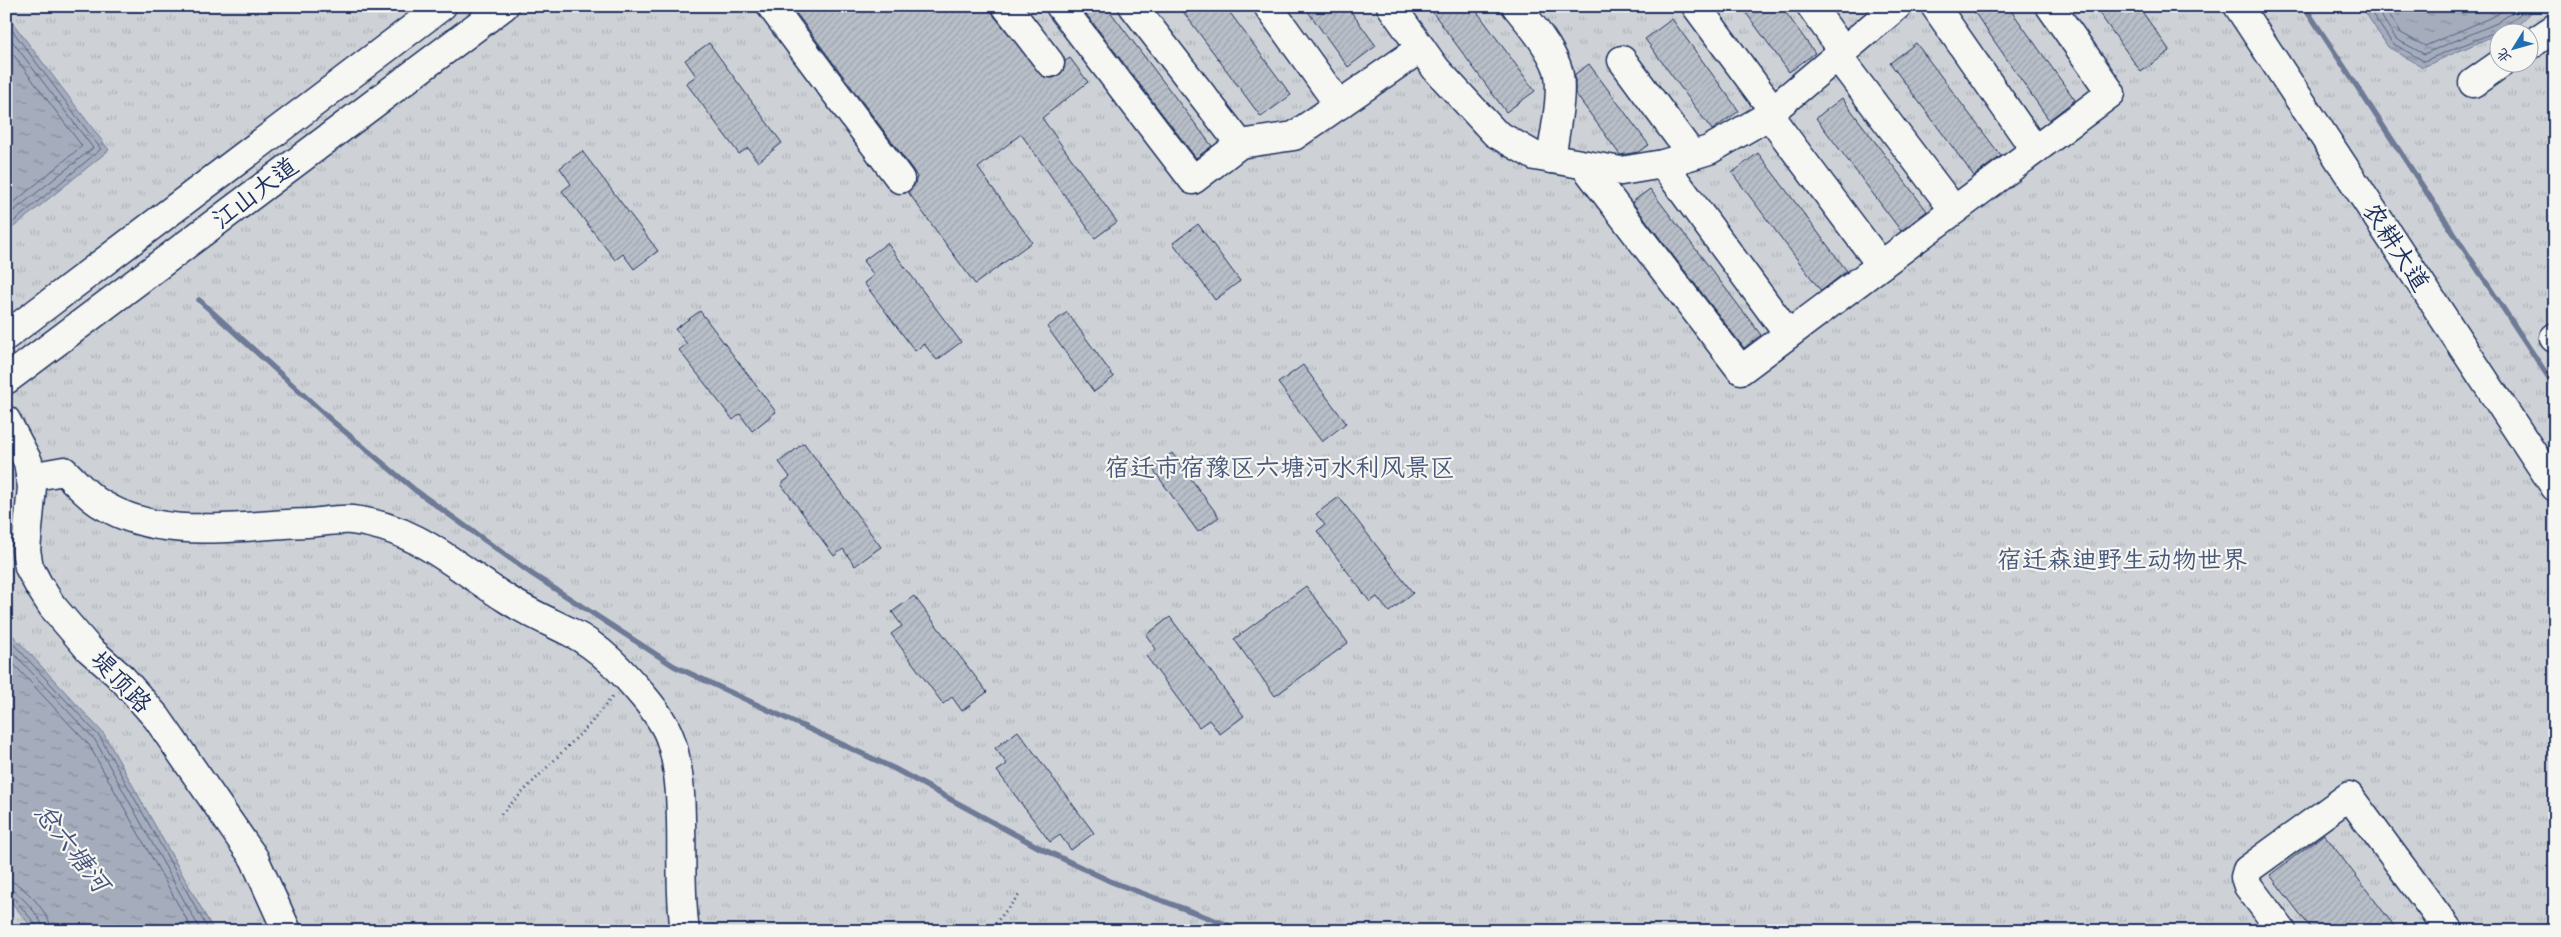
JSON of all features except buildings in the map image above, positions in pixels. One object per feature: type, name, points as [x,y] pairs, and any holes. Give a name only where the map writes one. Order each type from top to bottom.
[{"type":"street","points":[[6,336],[442,6]]},
{"type":"street","name":"江山大道","points":[[6,380],[504,6]]},
{"type":"street","points":[[771,6],[900,179]]},
{"type":"street","points":[[1006,6],[1050,63]]},
{"type":"street","points":[[1060,6],[1193,180],[1240,144],[1294,136],[1421,48]]},
{"type":"street","points":[[1133,6],[1240,144]]},
{"type":"street","points":[[1268,6],[1339,105]]},
{"type":"street","points":[[1391,6],[1436,69],[1494,133],[1535,156],[1621,170],[1663,164],[1708,150],[1771,112],[1897,6]]},
{"type":"street","points":[[1516,6],[1549,49],[1558,69],[1557,119],[1551,159]]},
{"type":"street","points":[[1696,6],[1882,265]]},
{"type":"street","points":[[1811,6],[1841,55],[1954,210]]},
{"type":"street","points":[[1935,6],[2035,150]]},
{"type":"street","points":[[1584,165],[1741,370],[2111,93],[2050,6]]},
{"type":"street","name":"农耕大道","points":[[2238,6],[2555,487]]},
{"type":"street","points":[[2538,39],[2555,28]]},
{"type":"street","points":[[1622,60],[1692,155]]},
{"type":"street","points":[[2473,82],[2488,72]]},
{"type":"street","points":[[1663,164],[1788,334]]},
{"type":"street","name":"堤顶路","points":[[6,420],[25,454],[32,487],[26,550],[29,567],[38,584],[52,606],[89,649],[122,678],[157,718],[254,858],[287,931]]},
{"type":"street","points":[[30,477],[64,471],[100,504],[147,525],[204,528],[352,520],[383,528],[419,540],[448,557],[521,608],[549,624],[571,632],[615,664],[653,708],[670,738],[679,784],[681,909],[684,931]]},
{"type":"street","points":[[2282,931],[2248,886],[2245,877],[2247,870],[2349,796],[2449,931]]},
{"type":"path","points":[[500,814],[590,724],[627,678]]},
{"type":"path","points":[[989,931],[1019,895]]},
{"type":"green space","name":"宿迁市宿豫区六塘河水利风景区","points":[[6,6],[2555,6],[2555,931],[6,931]]},
{"type":"water","points":[[2361,6],[2538,6],[2521,22],[2488,22],[2488,38],[2423,67],[2388,47]]},
{"type":"water","points":[[6,14],[109,150],[10,230],[6,226]]},
{"type":"water","name":"总六塘河","points":[[6,628],[104,734],[214,931],[35,931],[6,896]]},
{"type":"waterway","points":[[2304,6],[2555,387]]},
{"type":"waterway","points":[[199,300],[331,420],[415,490],[532,574],[674,666],[895,769],[1040,848],[1112,882],[1244,931]]},
{"type":"park label","name":"宿迁森迪野生动物世界","points":[[2122,560]]}]
